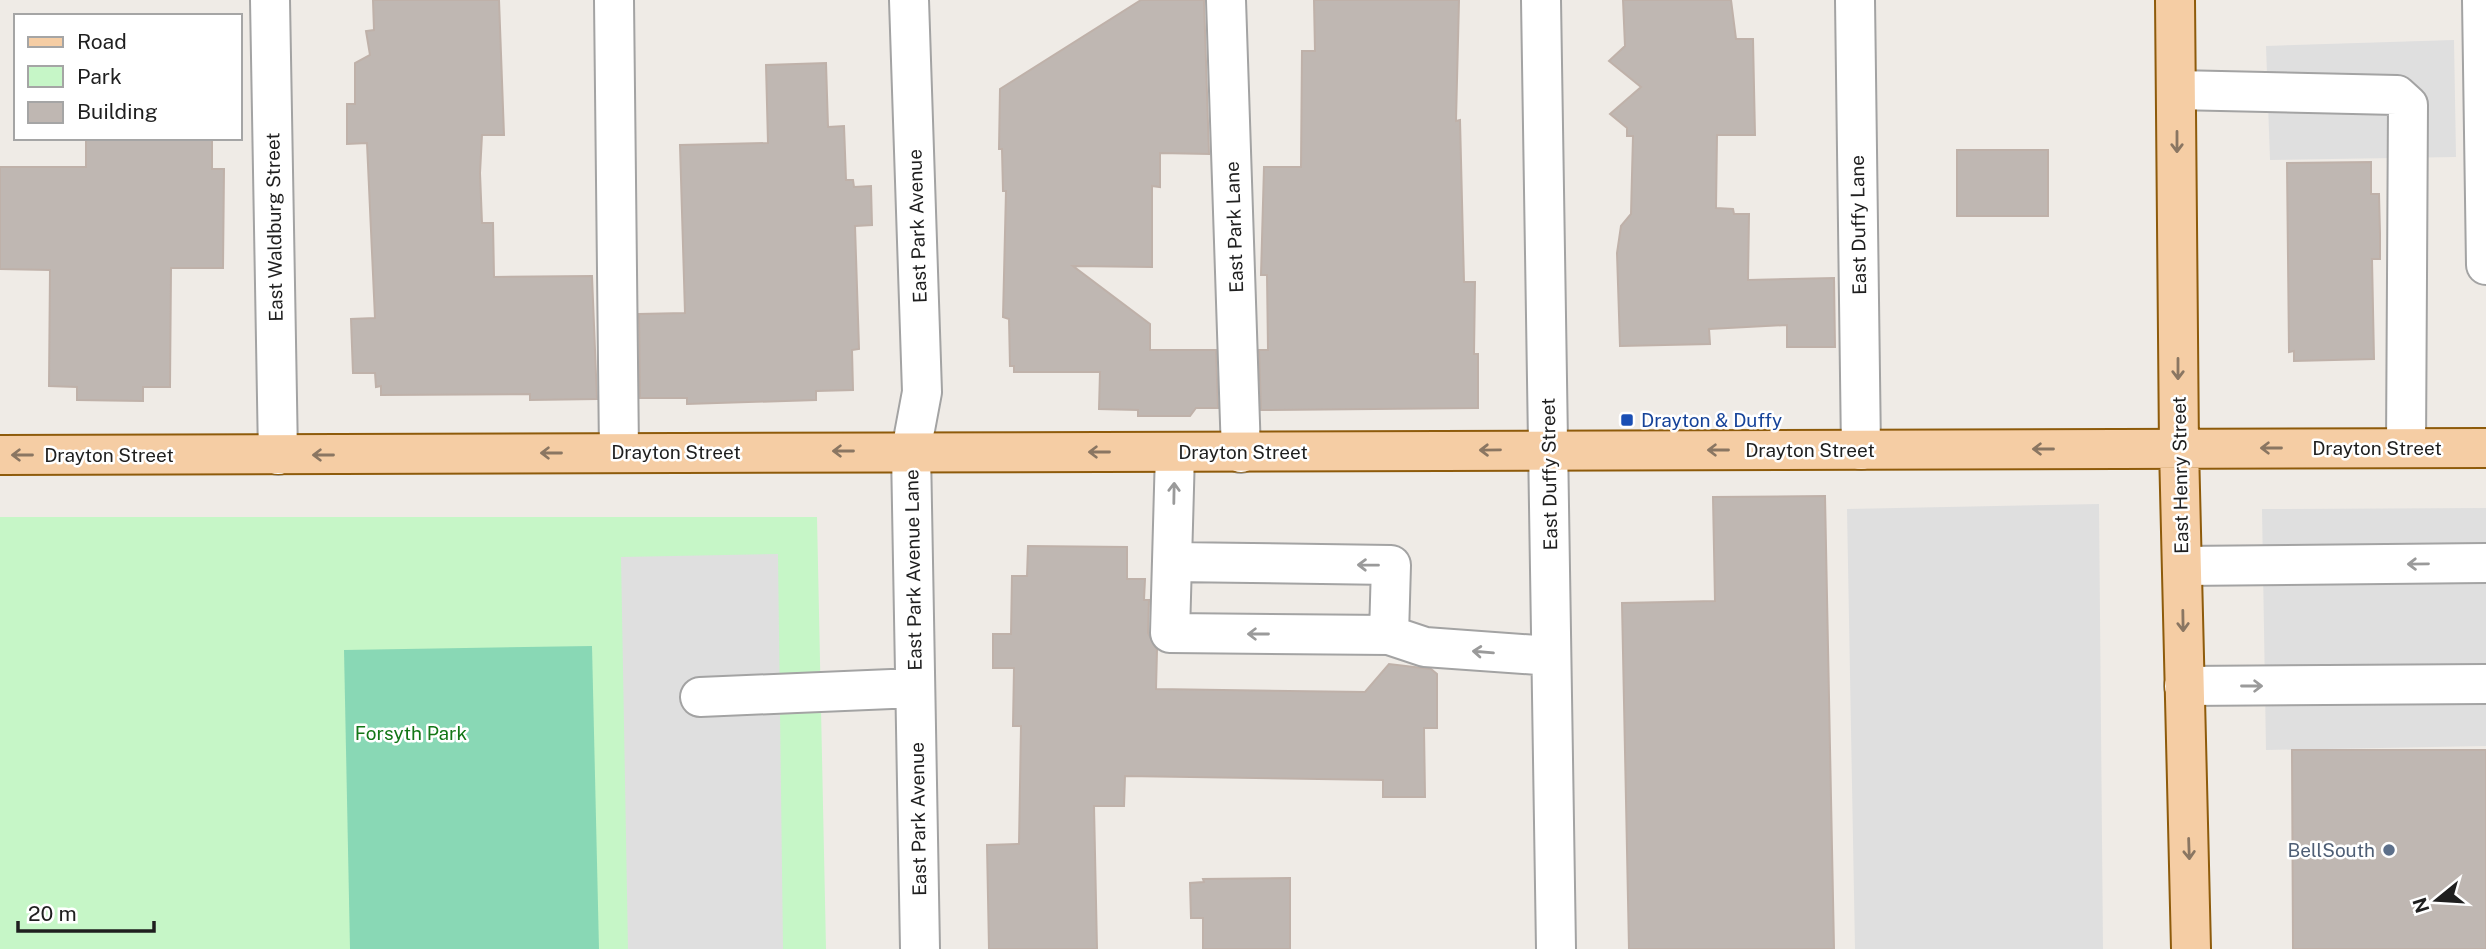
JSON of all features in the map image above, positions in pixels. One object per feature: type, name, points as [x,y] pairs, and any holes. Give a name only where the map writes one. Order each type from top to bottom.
[{"type":"main road","name":"East Henry Street","points":[[2175,0],[2179,448],[2191,949]]},
{"type":"main road","name":"Drayton Street","points":[[0,455],[2486,448]]},
{"type":"street","name":"East Waldburg Street","points":[[270,0],[278,455]]},
{"type":"street","points":[[614,0],[619,452]]},
{"type":"street","name":"East Park Avenue","points":[[909,0],[922,392],[911,451]]},
{"type":"street","name":"East Park Lane","points":[[1226,0],[1241,453]]},
{"type":"street","name":"East Duffy Street","points":[[1541,0],[1556,949]]},
{"type":"street","name":"East Duffy Lane","points":[[1855,0],[1861,450]]},
{"type":"street","points":[[2482,0],[2486,265]]},
{"type":"street","points":[[2176,90],[2397,95],[2408,105],[2406,448]]},
{"type":"street","name":"East Park Avenue Lane","points":[[911,451],[915,688]]},
{"type":"street","points":[[1175,453],[1170,633],[1389,635],[1424,648],[1551,656]]},
{"type":"street","points":[[1172,562],[1391,565],[1389,635]]},
{"type":"street","points":[[2182,566],[2486,563]]},
{"type":"street","points":[[2184,686],[2486,684]]},
{"type":"street","points":[[700,697],[915,688]]},
{"type":"street","name":"East Park Avenue","points":[[915,688],[920,949]]},
{"type":"green space","name":"Forsyth Park","points":[[0,517],[817,517],[826,949],[0,949]]},
{"type":"green space","points":[[592,646],[599,949],[350,949],[344,650]]},
{"type":"shaded area","points":[[2454,40],[2456,157],[2270,160],[2266,46]]},
{"type":"shaded area","points":[[2099,504],[2103,949],[1855,949],[1847,509]]},
{"type":"shaded area","points":[[2486,508],[2486,746],[2266,750],[2262,509]]},
{"type":"shaded area","points":[[778,554],[783,949],[628,949],[621,557]]},
{"type":"building","points":[[373,0],[499,0],[504,135],[482,135],[480,173],[482,223],[493,223],[494,277],[592,276],[597,399],[530,400],[530,394],[381,395],[381,386],[376,387],[375,373],[353,373],[351,319],[375,318],[367,143],[347,144],[347,104],[355,104],[355,63],[370,55],[366,31],[374,30]]},
{"type":"building","points":[[1141,0],[1204,0],[1209,154],[1160,153],[1160,187],[1152,186],[1152,267],[1073,266],[1150,324],[1150,350],[1216,350],[1218,408],[1196,408],[1190,416],[1138,416],[1138,410],[1099,409],[1100,372],[1014,372],[1014,366],[1010,366],[1009,319],[1003,317],[1006,191],[1003,191],[1002,149],[999,149],[1000,89]]},
{"type":"building","points":[[1314,0],[1459,0],[1456,121],[1460,120],[1464,282],[1475,282],[1474,354],[1478,354],[1478,408],[1261,410],[1259,350],[1268,350],[1267,275],[1261,275],[1264,167],[1301,167],[1302,51],[1315,51]]},
{"type":"building","points":[[1623,0],[1731,0],[1736,39],[1753,39],[1755,135],[1717,135],[1716,208],[1733,209],[1734,214],[1749,214],[1748,280],[1834,278],[1835,347],[1787,347],[1787,325],[1709,329],[1710,344],[1620,346],[1617,253],[1621,226],[1631,214],[1633,136],[1627,136],[1627,128],[1610,114],[1641,87],[1609,61],[1625,46]]},
{"type":"building","points":[[826,63],[828,127],[844,126],[846,180],[853,180],[854,187],[871,186],[872,225],[855,226],[859,349],[852,350],[853,390],[816,391],[816,400],[687,404],[687,398],[640,398],[639,314],[685,313],[680,145],[768,143],[766,65]]},
{"type":"building","points":[[86,140],[212,140],[212,169],[224,169],[223,268],[171,268],[170,387],[143,387],[143,401],[77,400],[77,387],[49,386],[50,270],[0,269],[0,167],[86,167]]},
{"type":"building","points":[[1957,150],[2048,150],[2048,216],[1957,216]]},
{"type":"building","points":[[2371,162],[2371,194],[2379,194],[2380,233],[2380,259],[2372,259],[2374,359],[2294,361],[2294,351],[2289,352],[2287,163]]},
{"type":"building","points":[[1825,496],[1834,949],[1629,949],[1622,603],[1715,601],[1713,497]]},
{"type":"building","points":[[1028,546],[1127,547],[1127,579],[1145,579],[1144,600],[1149,600],[1148,633],[1157,650],[1156,689],[1365,692],[1389,664],[1431,669],[1437,674],[1437,728],[1424,728],[1425,797],[1383,797],[1383,780],[1125,776],[1124,806],[1094,806],[1097,949],[989,949],[987,845],[1019,844],[1021,726],[1013,726],[1014,668],[993,668],[993,634],[1011,634],[1012,576],[1027,576]]},
{"type":"building","name":"BellSouth","points":[[2292,750],[2486,750],[2486,949],[2293,949]]},
{"type":"building","points":[[1290,878],[1290,949],[1203,949],[1203,918],[1191,918],[1190,883],[1204,882],[1203,879]]},
{"type":"place","name":"Drayton & Duffy","points":[[1627,420]]},
{"type":"place","name":"BellSouth","points":[[2389,850]]}]
